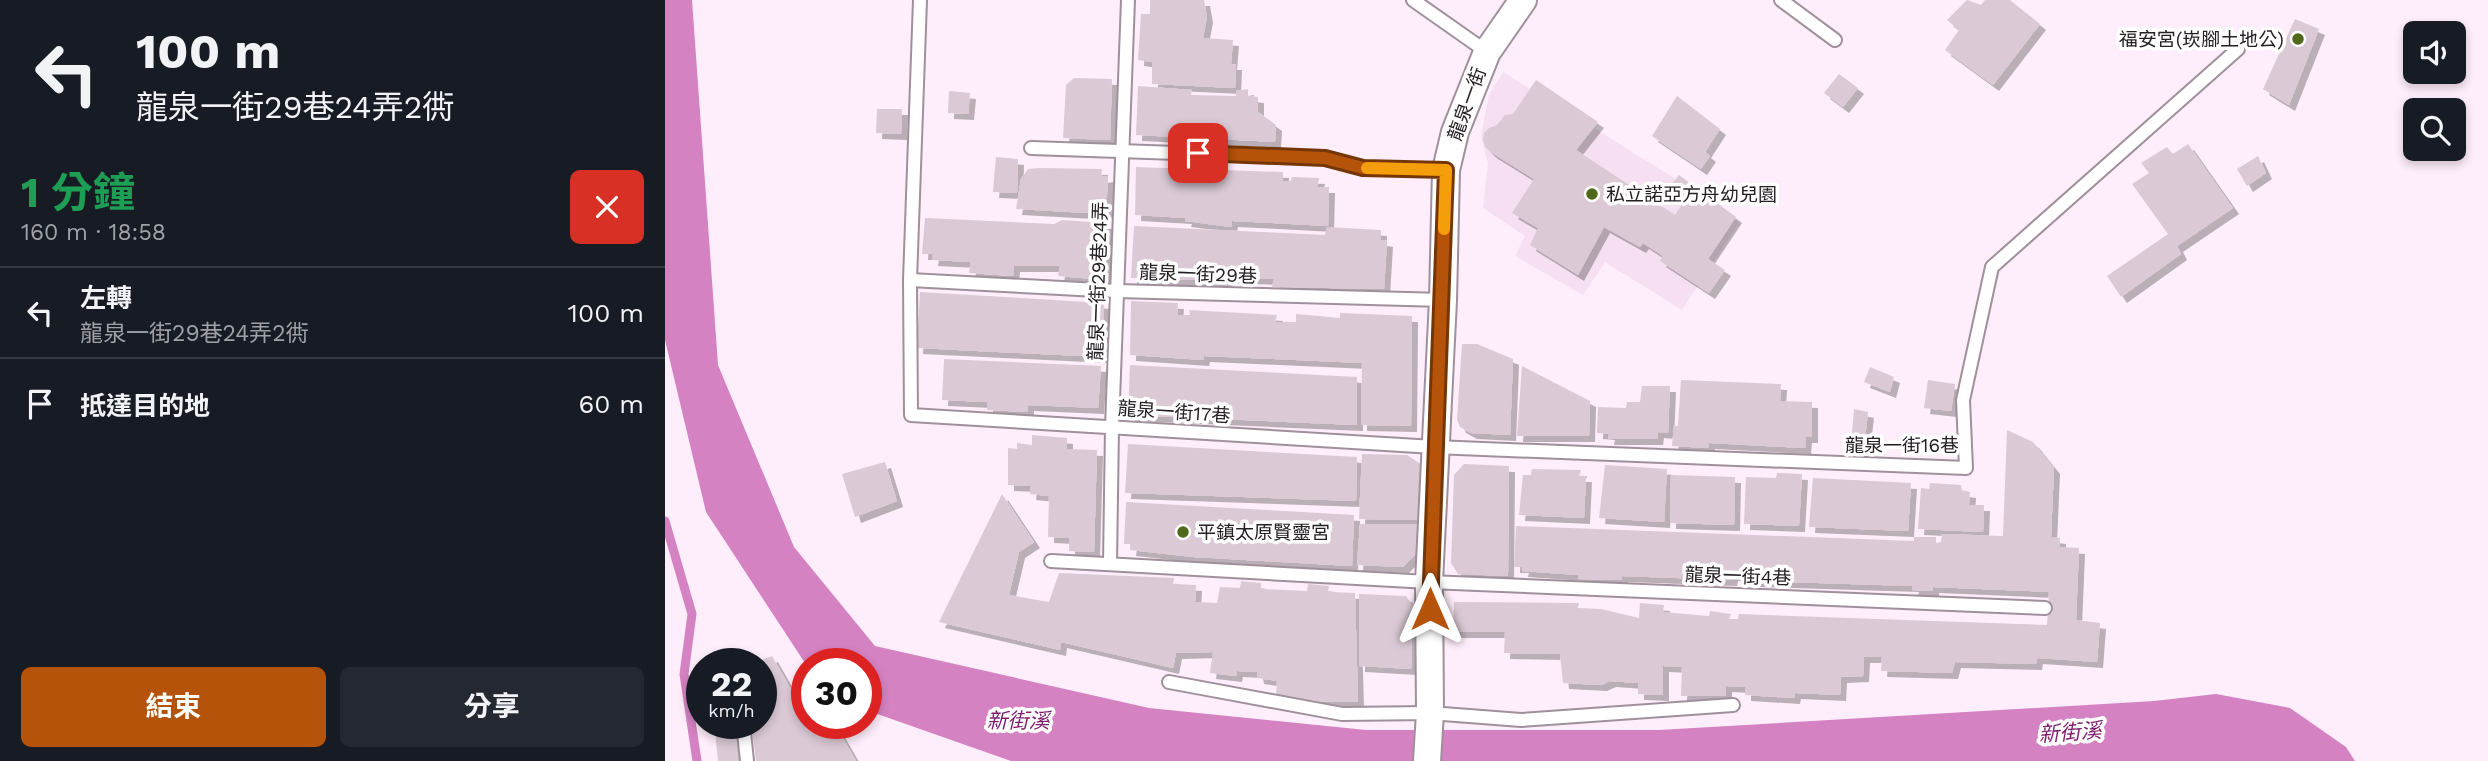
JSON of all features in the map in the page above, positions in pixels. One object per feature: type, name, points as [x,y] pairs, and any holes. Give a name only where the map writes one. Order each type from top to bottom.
[{"type":"street","name":"龍泉一街","points":[[1427,761],[1430,718],[1429,582],[1443,300],[1446,170],[1455,132],[1487,52],[1523,0]]},
{"type":"lane","points":[[910,280],[920,0]]},
{"type":"lane","name":"龍泉一街29巷24弄","points":[[1110,563],[1112,427],[1128,0]]},
{"type":"lane","points":[[1413,0],[1487,52]]},
{"type":"lane","points":[[1780,0],[1836,40]]},
{"type":"lane","name":"龍泉一街16巷","points":[[1434,447],[1966,468],[1963,400],[1992,267],[2238,49]]},
{"type":"lane","points":[[1031,148],[1325,158],[1363,168],[1446,170]]},
{"type":"lane","name":"龍泉一街29巷","points":[[910,280],[1117,291],[1443,300]]},
{"type":"lane","name":"龍泉一街17巷","points":[[910,280],[911,415],[1434,447]]},
{"type":"lane","name":"龍泉一街4巷","points":[[1051,561],[1429,582],[2045,608]]},
{"type":"lane","points":[[1169,682],[1342,714],[1430,718],[1521,720],[1733,705]]},
{"type":"lane","points":[[745,739],[747,761]]},
{"type":"shaded area","name":"私立諾亞方舟幼兒園","points":[[1503,72],[1679,181],[1739,223],[1682,310],[1605,262],[1583,295],[1515,256],[1525,236],[1483,208],[1488,164],[1481,136],[1489,95]]},
{"type":"water","name":"新街溪","points":[[665,0],[692,0],[718,365],[794,547],[875,646],[1149,708],[1366,730],[1659,730],[2154,701],[2216,694],[2290,708],[2346,747],[2355,761],[1011,761],[882,716],[882,648],[795,648],[706,512],[665,340]]},
{"type":"building","points":[[1150,0],[1204,0],[1207,17],[1203,38],[1233,40],[1231,64],[1236,64],[1235,88],[1152,84],[1152,62],[1138,60],[1141,14],[1150,14]]},
{"type":"building","points":[[1967,0],[1981,5],[1985,0],[2010,0],[2040,24],[1993,85],[1945,50],[1959,30],[1947,20]]},
{"type":"building","points":[[2295,19],[2319,29],[2289,105],[2263,89]]},
{"type":"building","points":[[1839,74],[1858,88],[1843,107],[1824,93]]},
{"type":"building","points":[[1074,78],[1112,79],[1110,140],[1063,138],[1066,85]]},
{"type":"building","name":"私立諾亞方舟幼兒園","points":[[1536,80],[1598,122],[1576,150],[1675,215],[1684,201],[1668,189],[1679,175],[1736,217],[1708,259],[1725,270],[1709,293],[1660,261],[1663,256],[1643,243],[1640,247],[1604,227],[1578,275],[1530,245],[1538,228],[1512,213],[1534,179],[1492,153],[1485,147],[1483,140],[1484,133],[1489,128],[1497,125],[1505,115],[1513,114]]},
{"type":"building","points":[[1138,86],[1192,90],[1191,95],[1236,96],[1236,91],[1248,89],[1248,96],[1258,97],[1258,112],[1276,125],[1275,142],[1136,135]]},
{"type":"building","points":[[949,91],[970,93],[968,114],[948,113]]},
{"type":"building","points":[[1677,96],[1720,129],[1705,152],[1710,156],[1701,169],[1652,136]]},
{"type":"building","points":[[877,109],[902,109],[901,134],[876,133]]},
{"type":"building","points":[[2188,144],[2233,208],[2177,246],[2181,254],[2121,297],[2107,276],[2168,234],[2132,184],[2149,173],[2141,163],[2167,147],[2173,154]]},
{"type":"building","points":[[2258,156],[2266,173],[2247,186],[2237,169]]},
{"type":"building","points":[[996,157],[1018,159],[1017,193],[993,192]]},
{"type":"building","points":[[1136,167],[1283,172],[1283,181],[1291,181],[1292,177],[1319,178],[1317,187],[1329,187],[1328,226],[1232,221],[1231,227],[1185,221],[1186,218],[1135,215]]},
{"type":"building","points":[[1028,169],[1102,169],[1101,177],[1108,176],[1106,214],[1016,209],[1021,179]]},
{"type":"building","points":[[925,218],[1054,224],[1062,220],[1106,223],[1105,280],[1058,276],[1060,266],[1014,266],[1013,276],[969,273],[971,262],[932,260],[933,254],[922,254]]},
{"type":"building","points":[[1134,226],[1325,235],[1327,227],[1381,230],[1381,240],[1387,241],[1384,289],[1272,287],[1274,279],[1226,277],[1227,281],[1131,278]]},
{"type":"building","points":[[920,292],[1104,303],[1102,357],[917,348]]},
{"type":"building","points":[[1131,301],[1178,303],[1177,315],[1190,315],[1189,310],[1277,315],[1275,322],[1296,322],[1296,314],[1340,318],[1340,313],[1412,316],[1411,426],[1361,425],[1362,363],[1204,356],[1203,360],[1130,355]]},
{"type":"building","points":[[1462,344],[1477,344],[1513,359],[1510,435],[1471,433],[1460,427],[1457,420]]},
{"type":"building","points":[[944,359],[1101,366],[1098,408],[1028,405],[1028,412],[987,410],[987,402],[942,400]]},
{"type":"building","points":[[1130,365],[1357,377],[1357,425],[1128,415]]},
{"type":"building","points":[[1522,366],[1590,401],[1589,436],[1517,436]]},
{"type":"building","points":[[1870,367],[1894,377],[1890,392],[1864,382]]},
{"type":"building","points":[[1681,380],[1781,384],[1780,401],[1812,402],[1812,437],[1806,437],[1805,448],[1709,443],[1708,448],[1672,446],[1674,426],[1678,426]]},
{"type":"building","points":[[1928,380],[1955,384],[1951,411],[1924,408]]},
{"type":"building","points":[[1642,386],[1670,386],[1668,433],[1658,432],[1657,439],[1608,439],[1609,434],[1597,433],[1598,407],[1626,408],[1627,402],[1640,402]]},
{"type":"building","points":[[1854,409],[1868,412],[1864,447],[1851,446]]},
{"type":"building","points":[[2007,430],[2033,442],[2054,468],[2051,537],[2060,538],[2060,547],[2079,548],[2076,620],[2100,623],[2097,662],[2037,658],[2036,664],[1955,662],[1952,673],[1881,671],[1882,657],[1864,657],[1863,676],[1841,677],[1840,695],[1795,693],[1794,698],[1745,695],[1745,687],[1726,686],[1726,696],[1681,696],[1682,667],[1663,666],[1663,695],[1638,694],[1638,683],[1563,683],[1560,654],[1504,653],[1505,632],[1453,632],[1454,602],[1579,603],[1578,608],[1601,609],[1639,618],[1640,603],[1664,605],[1663,612],[1709,616],[1710,611],[1731,614],[1729,619],[1738,619],[1739,614],[2047,625],[2049,592],[1933,587],[1933,591],[1912,590],[1913,586],[1753,581],[1753,575],[1732,575],[1731,580],[1622,576],[1622,580],[1578,579],[1578,575],[1522,571],[1523,567],[1514,567],[1516,526],[1914,541],[1914,537],[1936,537],[1936,543],[1941,542],[1942,534],[2003,536]]},
{"type":"building","points":[[1032,435],[1067,438],[1067,449],[1097,450],[1094,552],[1069,551],[1069,538],[1048,537],[1049,496],[1030,494],[1031,486],[1008,485],[1008,448],[1017,449],[1017,443],[1032,445]]},
{"type":"building","points":[[1128,444],[1357,457],[1356,501],[1125,493]]},
{"type":"building","points":[[1362,454],[1407,455],[1422,465],[1418,520],[1359,519]]},
{"type":"building","points":[[885,462],[897,501],[855,517],[842,474]]},
{"type":"building","points":[[1464,464],[1509,466],[1508,576],[1458,574],[1451,563],[1454,475]]},
{"type":"building","points":[[1605,465],[1667,469],[1664,522],[1599,518]]},
{"type":"building","points":[[1532,469],[1581,470],[1579,476],[1586,476],[1584,518],[1519,515],[1523,475],[1531,475]]},
{"type":"building","points":[[1777,473],[1802,474],[1799,526],[1744,524],[1746,477],[1776,478]]},
{"type":"building","points":[[1671,475],[1735,477],[1734,525],[1670,523]]},
{"type":"building","points":[[1813,478],[1911,483],[1908,531],[1809,527]]},
{"type":"building","points":[[1930,483],[1961,485],[1962,491],[1970,492],[1969,505],[1984,505],[1983,532],[1918,529],[1921,488],[1929,489]]},
{"type":"building","points":[[1002,494],[1034,542],[1019,552],[1009,595],[1049,602],[1059,573],[1174,578],[1173,584],[1196,585],[1195,602],[1217,603],[1220,587],[1240,588],[1241,581],[1261,583],[1261,589],[1307,591],[1308,584],[1329,586],[1328,592],[1355,593],[1358,702],[1302,701],[1276,696],[1277,681],[1258,678],[1257,672],[1237,671],[1236,676],[1210,673],[1213,652],[1176,653],[1173,668],[1061,642],[1060,650],[939,622]]},
{"type":"building","points":[[1126,502],[1354,515],[1352,566],[1193,557],[1130,550],[1131,544],[1124,544]]},
{"type":"building","points":[[1360,524],[1417,524],[1416,554],[1403,567],[1357,565]]},
{"type":"building","points":[[1359,594],[1406,596],[1413,606],[1411,669],[1359,666]]},
{"type":"building","points":[[777,665],[791,689],[791,739],[843,739],[856,761],[756,761],[753,739],[777,739]]},
{"type":"building","points":[[716,739],[738,739],[740,761],[718,761]]},
{"type":"waterway","points":[[665,521],[692,614],[684,674],[697,761]]},
{"type":"slow traffic","points":[[1367,168],[1446,170],[1444,229]]},
{"type":"place","name":"福安宮(崁腳土地公)","points":[[2298,39]]},
{"type":"place","name":"私立諾亞方舟幼兒園","points":[[1592,194]]},
{"type":"place","name":"平鎮太原賢靈宮","points":[[1183,532]]},
{"type":"route","points":[[1198,153],[1325,158],[1363,168],[1446,170],[1430,609]]}]
